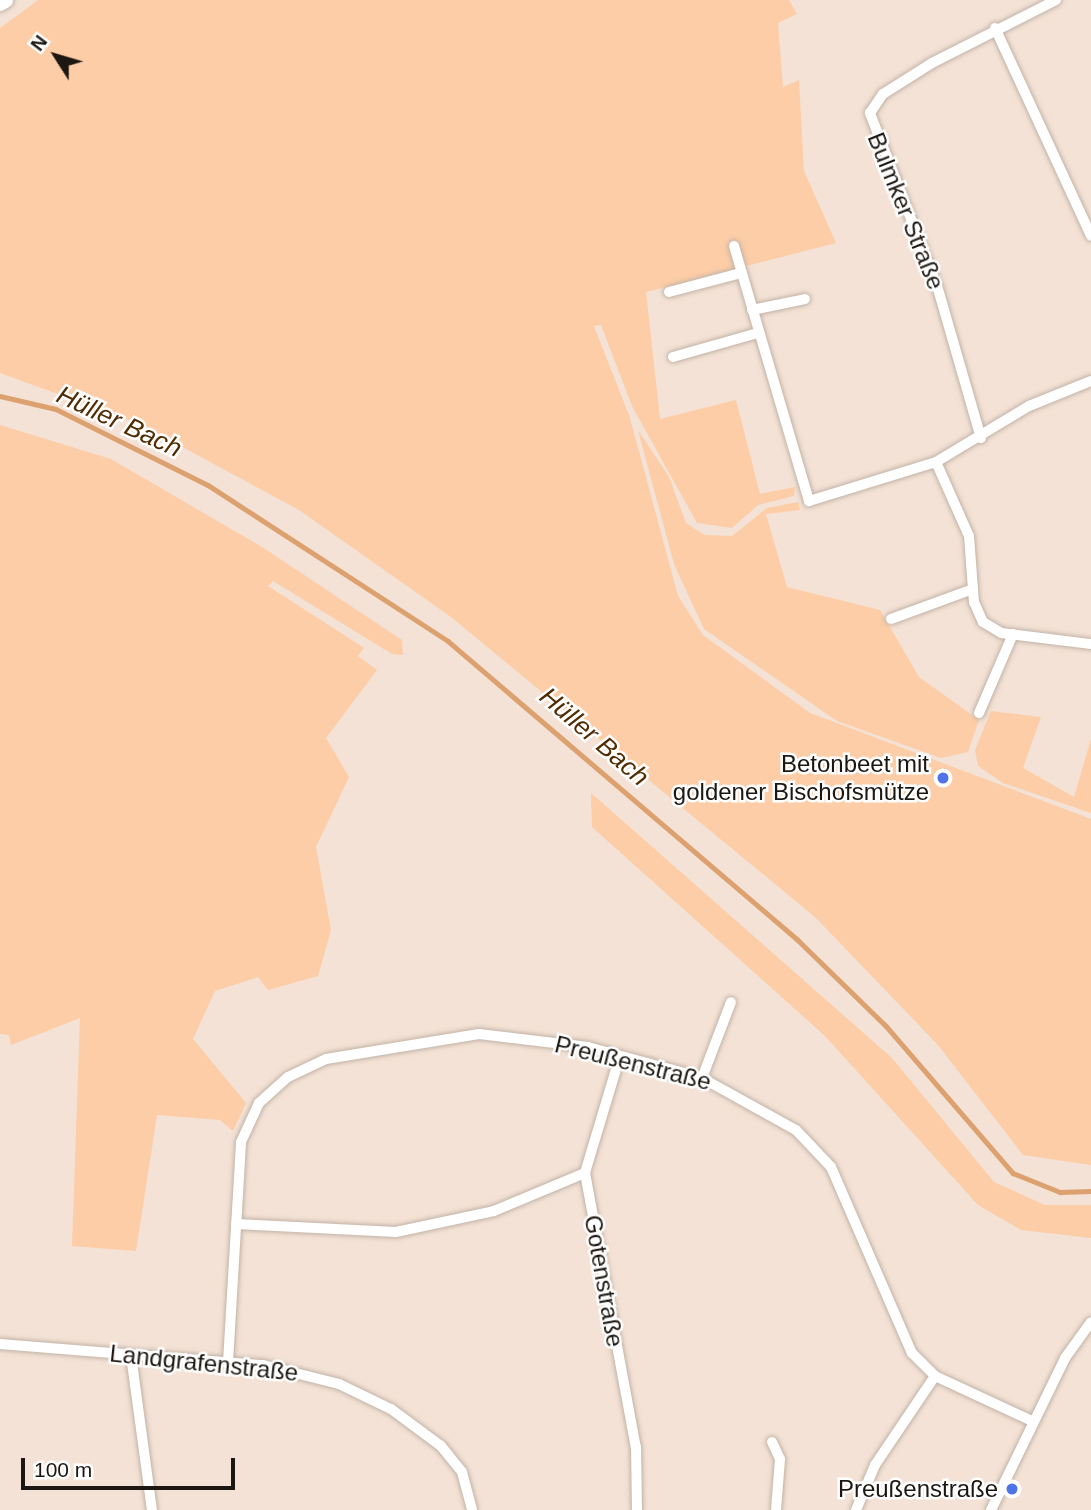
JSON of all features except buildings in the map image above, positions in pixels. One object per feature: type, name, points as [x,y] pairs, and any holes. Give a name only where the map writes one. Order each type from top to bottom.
[{"type":"main road","points":[[0,4],[5,0]]},
{"type":"street","name":"Bulmker Straße","points":[[982,439],[937,286],[870,113],[883,94],[1029,5],[1056,0]]},
{"type":"street","points":[[995,28],[1091,236]]},
{"type":"street","points":[[734,246],[808,501],[936,462],[982,439],[1029,406],[1091,381]]},
{"type":"street","points":[[669,292],[741,273]]},
{"type":"street","points":[[752,310],[805,299]]},
{"type":"street","points":[[673,356],[758,333]]},
{"type":"street","points":[[936,462],[969,537],[974,589],[983,622],[1013,634],[1091,644]]},
{"type":"street","points":[[891,619],[974,589]]},
{"type":"street","points":[[979,713],[1013,634]]},
{"type":"street","points":[[702,1078],[731,1002]]},
{"type":"street","name":"Preußenstraße","points":[[228,1362],[241,1142],[250,1117],[275,1087],[312,1064],[398,1042],[479,1034],[620,1056],[702,1078],[780,1118],[823,1155],[895,1325],[935,1376],[1032,1421]]},
{"type":"street","name":"Gotenstraße","points":[[620,1056],[585,1173],[636,1447],[637,1510]]},
{"type":"street","points":[[236,1224],[396,1232],[494,1211],[585,1173]]},
{"type":"street","points":[[991,1510],[1032,1421],[1091,1322]]},
{"type":"street","name":"Landgrafenstraße","points":[[0,1344],[228,1362],[310,1373],[391,1409],[452,1457],[472,1510]]},
{"type":"street","points":[[131,1355],[152,1510]]},
{"type":"street","points":[[856,1510],[875,1465],[935,1376]]},
{"type":"street","points":[[772,1442],[780,1459],[776,1510]]},
{"type":"shaded area","points":[[38,0],[789,0],[797,14],[778,23],[783,87],[799,80],[804,171],[836,243],[646,292],[660,419],[736,400],[760,494],[795,487],[794,496],[758,505],[732,528],[697,523],[632,406],[601,325],[594,326],[630,418],[678,596],[703,635],[810,713],[1091,819],[1091,1165],[1023,1155],[938,1045],[815,917],[451,617],[299,510],[140,424],[0,373],[0,28]]},
{"type":"shaded area","points":[[0,425],[111,459],[262,547],[402,640],[403,655],[392,654],[273,581],[268,586],[364,648],[358,656],[377,670],[326,738],[349,777],[316,847],[331,930],[318,976],[268,990],[258,977],[215,991],[193,1039],[246,1103],[233,1131],[220,1120],[157,1115],[136,1251],[72,1246],[80,1018],[11,1045],[9,1035],[0,1034]]},
{"type":"shaded area","points":[[638,430],[669,477],[686,523],[705,535],[732,536],[767,508],[798,502],[800,510],[766,514],[787,587],[880,610],[919,677],[979,720],[968,752],[941,758],[837,721],[704,629],[674,564]]},
{"type":"shaded area","points":[[991,711],[1041,717],[1023,768],[1074,797],[1091,739],[1091,813],[1003,783],[978,766],[975,750]]},
{"type":"shaded area","points":[[591,793],[892,1058],[994,1182],[1045,1205],[1091,1205],[1091,1238],[1021,1230],[978,1205],[825,1036],[592,827]]},
{"type":"waterway","name":"Hüller Bach","points":[[0,396],[56,409],[208,485],[448,641],[798,940],[887,1027],[1013,1173],[1060,1192],[1091,1191]]},
{"type":"place","name":"Betonbeet mit goldener Bischofsmütze","points":[[943,778]]},
{"type":"place","name":"Preußenstraße","points":[[1012,1489]]}]
